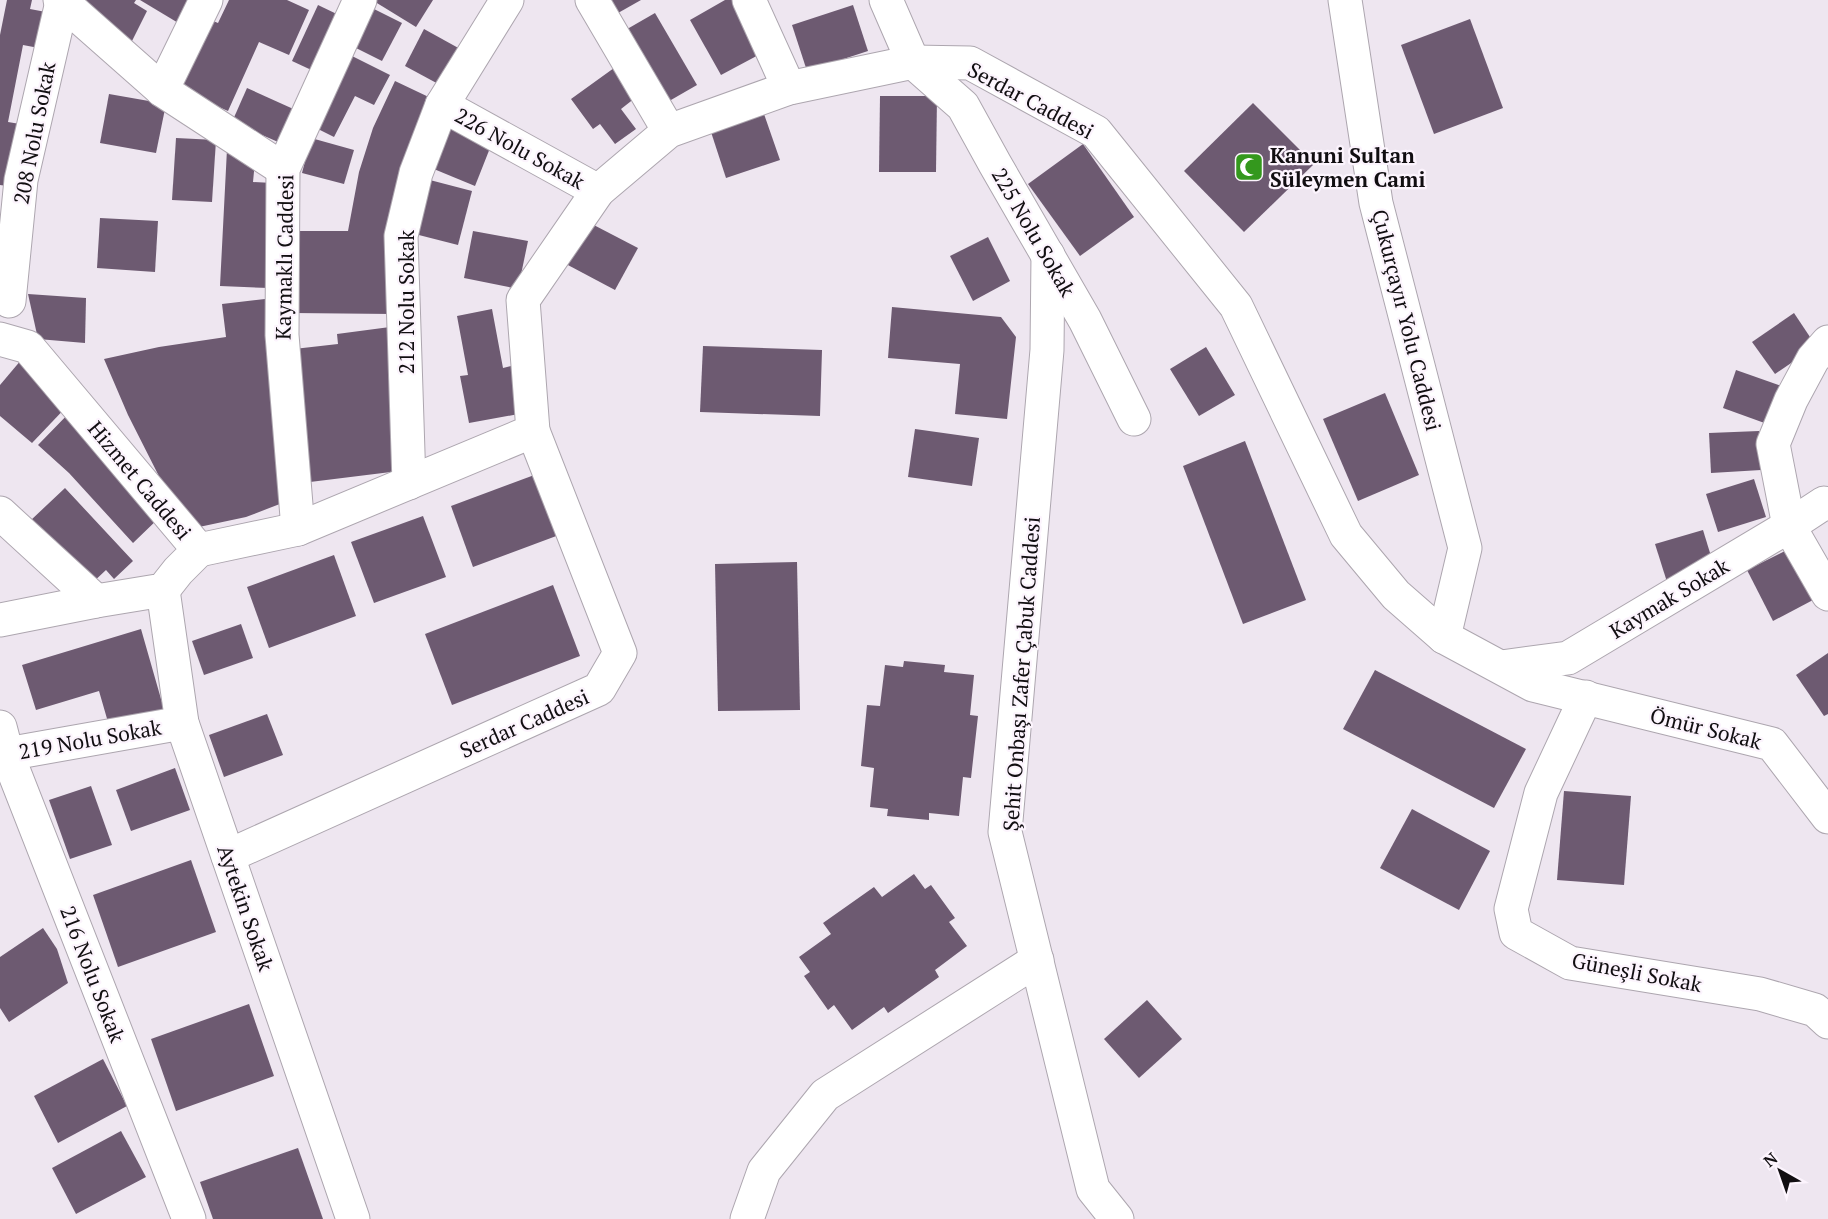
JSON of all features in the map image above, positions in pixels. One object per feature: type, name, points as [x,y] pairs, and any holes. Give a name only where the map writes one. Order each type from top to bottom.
[{"type":"street","points":[[162,90],[206,0]]},
{"type":"street","name":"Kaymaklı Caddesi","points":[[298,529],[282,335],[283,169],[360,0]]},
{"type":"street","name":"212 Nolu Sokak","points":[[409,483],[401,236],[416,173],[442,105],[507,0]]},
{"type":"street","points":[[592,0],[669,131]]},
{"type":"street","points":[[749,0],[789,88]]},
{"type":"street","points":[[886,0],[913,62]]},
{"type":"street","name":"Çukurçayır Yolu Caddesi","points":[[1345,0],[1376,203],[1466,548],[1444,637]]},
{"type":"street","points":[[61,1],[162,90],[283,169]]},
{"type":"street","name":"208 Nolu Sokak","points":[[4,296],[21,180],[61,1]]},
{"type":"street","name":"Serdar Caddesi","points":[[228,856],[599,689],[620,652],[533,431],[523,300],[598,190],[669,131],[789,88],[913,62],[970,63],[1096,132],[1236,306],[1346,535],[1396,595],[1444,637],[1533,684],[1586,697]]},
{"type":"street","name":"225 Nolu Sokak","points":[[913,62],[963,106],[1085,320],[1134,419]]},
{"type":"street","name":"226 Nolu Sokak","points":[[442,105],[598,190]]},
{"type":"street","name":"Şehit Onbaşı Zafer Çabuk Caddesi","points":[[1048,255],[1047,350],[1005,832],[1093,1189],[1117,1219]]},
{"type":"street","name":"Hizmet Caddesi","points":[[4,296],[14,343],[199,550],[163,590]]},
{"type":"street","points":[[1828,342],[1813,359],[1791,400],[1773,444],[1789,526],[1828,594]]},
{"type":"street","points":[[199,550],[298,529],[533,431]]},
{"type":"street","name":"Kaymak Sokak","points":[[1501,667],[1568,658],[1824,503],[1828,504]]},
{"type":"street","points":[[0,513],[96,600]]},
{"type":"street","points":[[0,620],[96,600],[163,590]]},
{"type":"street","name":"Aytekin Sokak","points":[[163,590],[182,723],[353,1219]]},
{"type":"street","name":"Ömür Sokak","points":[[1586,697],[1772,744],[1828,817]]},
{"type":"street","name":"Güneşli Sokak","points":[[1586,697],[1541,793],[1510,909],[1516,933],[1570,963],[1760,994],[1824,1008]]},
{"type":"street","name":"219 Nolu Sokak","points":[[2,747],[182,723]]},
{"type":"street","name":"216 Nolu Sokak","points":[[2,747],[189,1219]]},
{"type":"street","points":[[747,1219],[764,1171],[825,1095],[1037,960]]},
{"type":"building","points":[[7,0],[32,0],[30,9],[51,13],[44,49],[23,45],[8,122],[26,125],[14,187],[0,185],[0,35]]},
{"type":"building","points":[[81,0],[136,0],[134,3],[147,11],[130,45]]},
{"type":"building","points":[[140,0],[195,0],[180,24]]},
{"type":"building","points":[[229,0],[287,0],[309,10],[289,55],[259,42],[228,111],[175,88],[206,18],[218,23]]},
{"type":"building","points":[[372,0],[433,0],[416,27]]},
{"type":"building","points":[[601,0],[641,0],[611,17]]},
{"type":"building","points":[[725,0],[735,0],[764,52],[721,75],[690,20]]},
{"type":"building","points":[[318,5],[345,18],[320,74],[292,61]]},
{"type":"building","points":[[853,5],[868,51],[807,71],[792,25]]},
{"type":"building","points":[[370,7],[402,23],[382,61],[350,45]]},
{"type":"building","points":[[655,13],[697,85],[664,104],[622,32]]},
{"type":"building","points":[[1470,19],[1503,108],[1434,134],[1401,45]]},
{"type":"building","points":[[424,29],[462,50],[442,86],[405,66]]},
{"type":"building","points":[[348,54],[390,75],[374,105],[355,96],[334,137],[312,126]]},
{"type":"building","points":[[614,68],[635,98],[621,109],[636,129],[615,144],[600,124],[593,129],[571,99]]},
{"type":"building","points":[[395,81],[435,100],[393,314],[293,313],[294,231],[348,231],[359,172],[373,128]]},
{"type":"building","points":[[247,88],[300,112],[285,145],[232,122]]},
{"type":"building","points":[[109,94],[166,104],[156,153],[100,143]]},
{"type":"building","points":[[880,96],[937,96],[936,172],[879,172]]},
{"type":"building","name":"Kanuni Sultan Süleymen Cami","points":[[1253,103],[1314,164],[1244,232],[1184,171]]},
{"type":"building","points":[[764,114],[780,160],[726,178],[711,132]]},
{"type":"building","points":[[447,124],[492,143],[475,186],[429,167]]},
{"type":"building","points":[[176,138],[216,140],[212,202],[172,200]]},
{"type":"building","points":[[311,138],[354,150],[344,184],[302,173]]},
{"type":"building","points":[[1083,144],[1134,217],[1080,256],[1028,184]]},
{"type":"building","points":[[227,149],[255,161],[253,182],[273,183],[269,288],[220,286]]},
{"type":"building","points":[[426,179],[472,191],[458,245],[411,233]]},
{"type":"building","points":[[100,218],[158,221],[155,272],[97,268]]},
{"type":"building","points":[[588,222],[638,248],[615,290],[566,264]]},
{"type":"building","points":[[473,231],[528,241],[518,289],[464,278]]},
{"type":"building","points":[[988,237],[1010,281],[973,301],[950,256]]},
{"type":"building","points":[[28,294],[86,298],[85,343],[38,339]]},
{"type":"building","points":[[265,299],[285,502],[246,517],[199,527],[168,494],[128,415],[104,359],[159,347],[226,337],[222,304]]},
{"type":"building","points":[[892,307],[1001,317],[1016,337],[1007,419],[955,414],[960,364],[888,358]]},
{"type":"building","points":[[492,309],[503,368],[515,365],[524,413],[469,423],[460,376],[468,375],[457,316]]},
{"type":"building","points":[[1794,313],[1816,346],[1775,374],[1752,342]]},
{"type":"building","points":[[390,327],[395,372],[388,372],[399,471],[310,482],[294,349],[338,344],[337,334]]},
{"type":"building","points":[[703,346],[822,350],[820,416],[700,412]]},
{"type":"building","points":[[1206,347],[1235,395],[1199,416],[1170,369]]},
{"type":"building","points":[[27,353],[71,402],[32,443],[0,416],[0,385]]},
{"type":"building","points":[[1736,370],[1784,387],[1770,425],[1723,408]]},
{"type":"building","points":[[1385,393],[1419,475],[1358,501],[1323,419]]},
{"type":"building","points":[[75,407],[161,516],[133,543],[69,473],[38,445]]},
{"type":"building","points":[[915,429],[979,438],[972,486],[908,477]]},
{"type":"building","points":[[1759,431],[1761,470],[1711,473],[1709,433]]},
{"type":"building","points":[[1245,441],[1306,600],[1243,624],[1183,466]]},
{"type":"building","points":[[537,474],[559,535],[473,567],[451,506]]},
{"type":"building","points":[[1754,479],[1766,517],[1718,532],[1706,494]]},
{"type":"building","points":[[65,488],[133,561],[114,579],[106,570],[90,585],[30,521]]},
{"type":"building","points":[[423,516],[446,577],[374,603],[351,542]]},
{"type":"building","points":[[1703,530],[1714,566],[1667,582],[1655,544]]},
{"type":"building","points":[[1787,550],[1813,600],[1773,621],[1747,570]]},
{"type":"building","points":[[334,555],[356,616],[269,648],[247,587]]},
{"type":"building","points":[[797,562],[800,710],[718,711],[715,564]]},
{"type":"building","points":[[553,585],[580,656],[452,705],[425,634]]},
{"type":"building","points":[[241,624],[253,658],[204,675],[192,641]]},
{"type":"building","points":[[141,629],[165,713],[110,729],[99,691],[36,710],[22,665]]},
{"type":"building","points":[[1828,653],[1828,714],[1824,716],[1796,675]]},
{"type":"building","points":[[904,661],[945,665],[944,672],[974,675],[970,715],[978,716],[971,778],[963,777],[959,816],[929,813],[929,820],[887,816],[888,809],[870,807],[874,768],[861,766],[867,705],[880,706],[885,665],[903,667]]},
{"type":"building","points":[[1375,670],[1526,749],[1494,808],[1343,729]]},
{"type":"building","points":[[267,714],[283,755],[224,777],[209,735]]},
{"type":"building","points":[[175,768],[190,810],[131,831],[116,790]]},
{"type":"building","points":[[91,786],[112,845],[70,859],[49,800]]},
{"type":"building","points":[[1564,791],[1631,796],[1624,885],[1557,880]]},
{"type":"building","points":[[1412,809],[1490,851],[1459,910],[1380,868]]},
{"type":"building","points":[[191,860],[216,932],[118,967],[93,895]]},
{"type":"building","points":[[914,874],[925,889],[931,885],[955,918],[949,922],[967,946],[935,970],[939,977],[888,1013],[884,1007],[852,1030],[834,1005],[828,1010],[804,976],[810,972],[799,957],[831,934],[823,923],[874,887],[882,897]]},
{"type":"building","points":[[43,928],[57,949],[68,983],[9,1022],[0,1008],[0,957]]},
{"type":"building","points":[[1147,1000],[1182,1039],[1139,1078],[1104,1039]]},
{"type":"building","points":[[249,1004],[274,1076],[176,1111],[151,1039]]},
{"type":"building","points":[[103,1059],[127,1106],[58,1143],[34,1096]]},
{"type":"building","points":[[121,1131],[146,1177],[76,1214],[52,1168]]},
{"type":"building","points":[[298,1148],[323,1219],[213,1219],[200,1182]]},
{"type":"place","name":"Kanuni Sultan Süleymen Cami","points":[[1249,167]]}]
